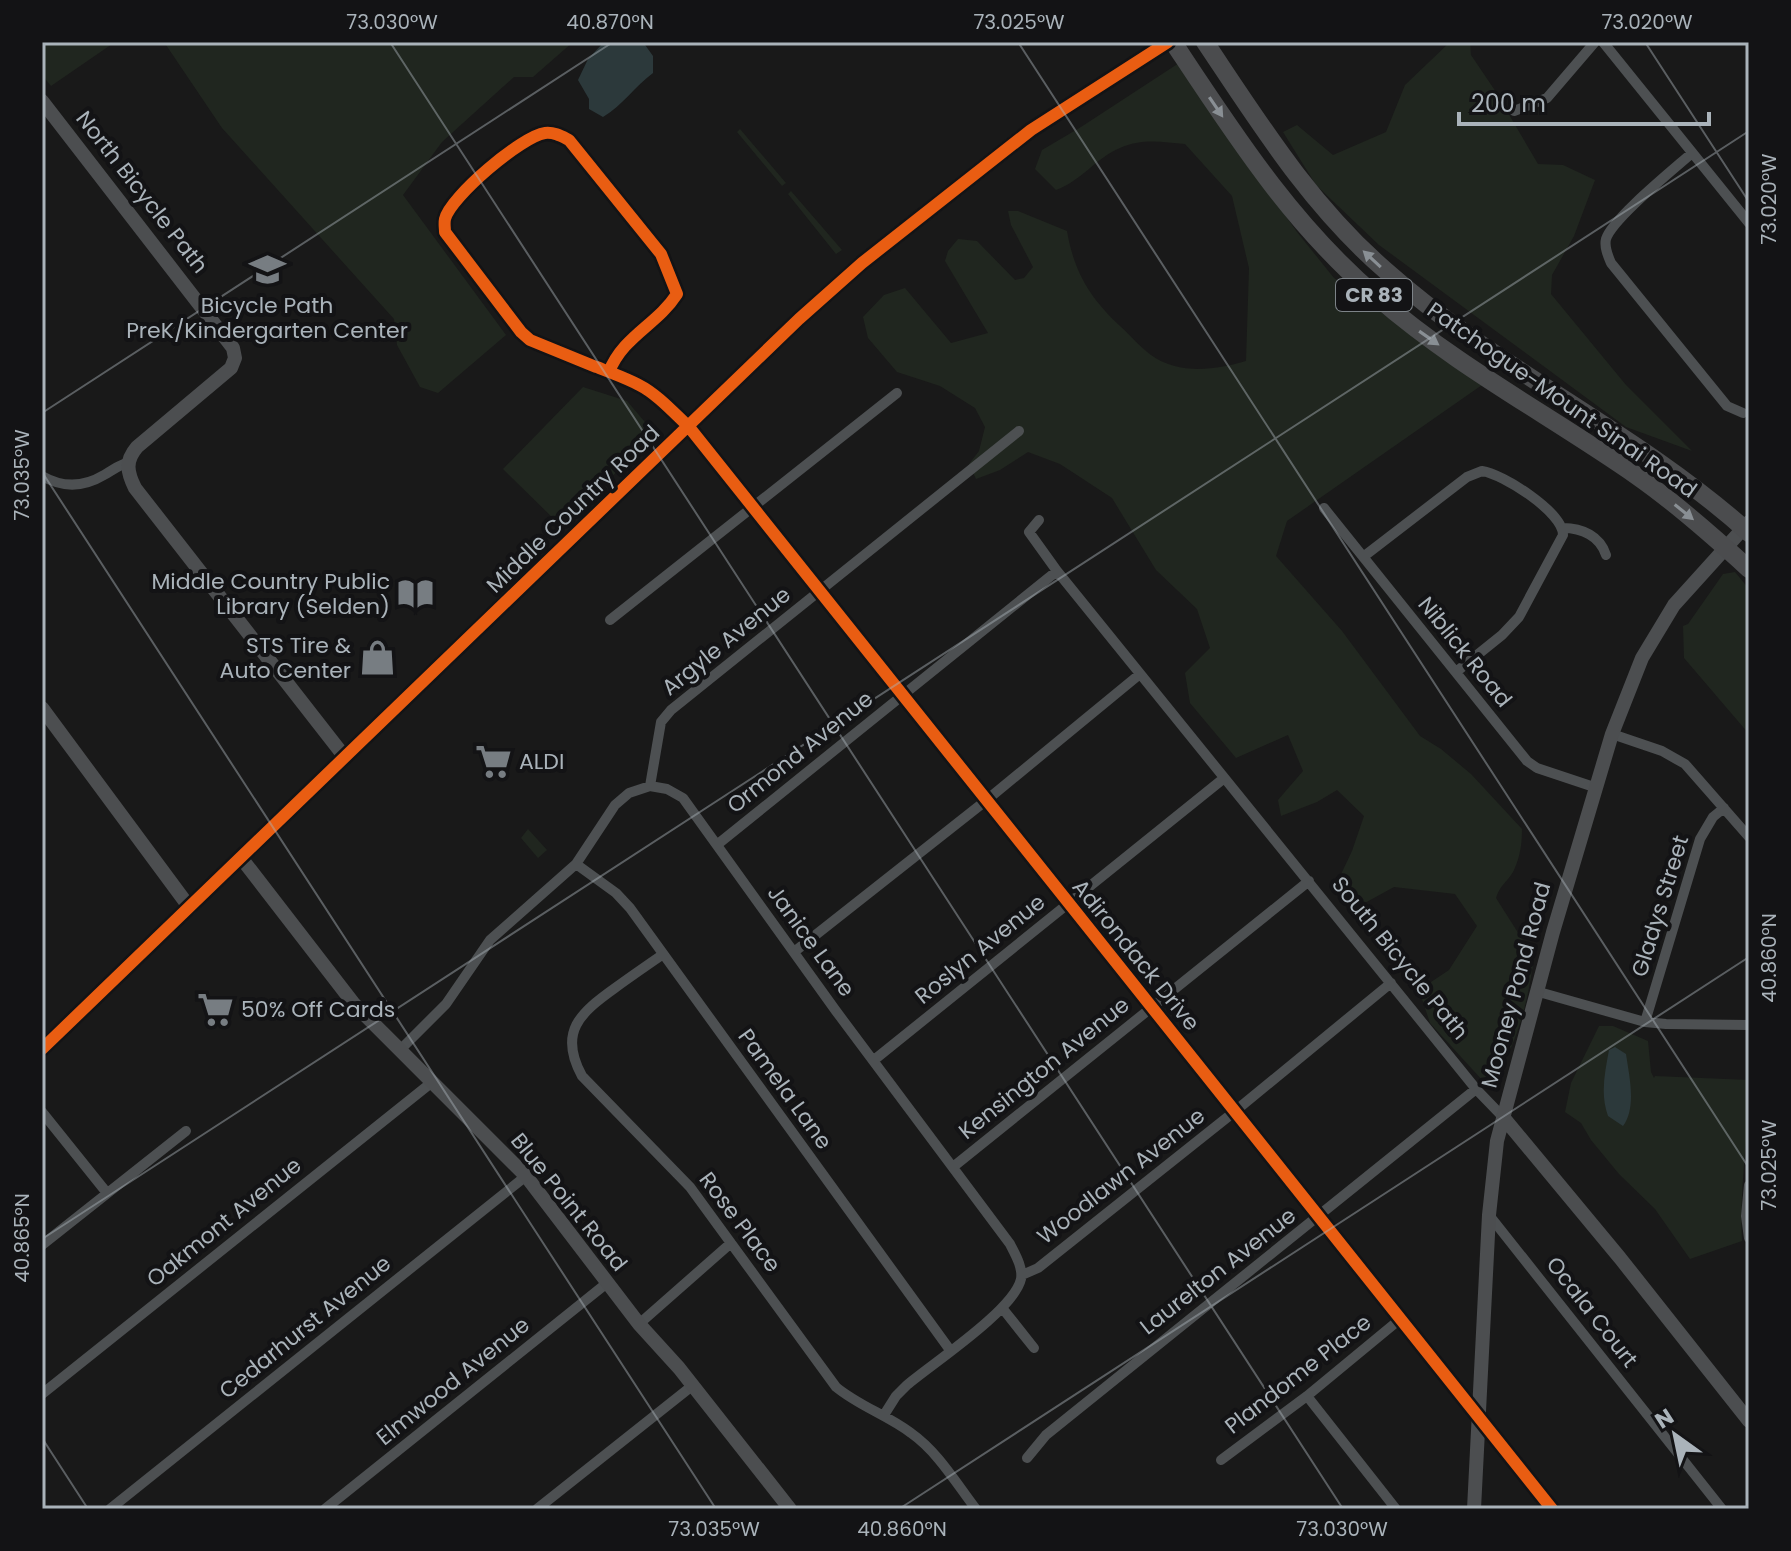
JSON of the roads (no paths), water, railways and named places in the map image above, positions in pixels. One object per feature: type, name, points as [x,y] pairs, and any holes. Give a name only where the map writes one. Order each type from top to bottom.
[{"type":"highway","name":"Patchogue-Mount Sinai Road","points":[[1170,42],[1270,184],[1307,229],[1359,282],[1437,344],[1640,478],[1749,569]]},
{"type":"highway","name":"Patchogue-Mount Sinai Road","points":[[1205,42],[1300,182],[1383,269],[1455,325],[1658,460],[1747,528]]},
{"type":"main road","name":"Middle Country Road","points":[[42,1049],[799,319],[862,263],[1031,130],[1170,42]]},
{"type":"street","points":[[1514,111],[1547,98],[1595,42]]},
{"type":"street","points":[[1603,42],[1749,223]]},
{"type":"street","name":"North Bicycle Path","points":[[42,101],[233,348],[235,358],[231,368],[137,447],[128,463]]},
{"type":"street","name":"Adirondack Drive","points":[[609,372],[616,355],[668,308],[677,294],[661,254],[578,150],[558,134],[543,133],[514,149],[470,187],[445,218],[445,232],[530,340],[642,386],[689,427],[1552,1509]]},
{"type":"street","points":[[1692,153],[1615,224],[1606,239],[1606,248],[1611,263],[1691,365],[1727,406],[1743,413]]},
{"type":"street","points":[[610,620],[897,393]]},
{"type":"street","name":"Argyle Avenue","points":[[650,786],[661,722],[671,710],[1019,431]]},
{"type":"street","points":[[42,476],[64,485],[78,484],[89,482],[128,463],[128,474],[135,488],[344,756]]},
{"type":"street","points":[[1363,557],[1467,477],[1482,471],[1518,488],[1551,511],[1563,528],[1587,532],[1602,545],[1606,555]]},
{"type":"street","name":"Niblick Road","points":[[1324,508],[1527,761],[1537,768],[1597,788]]},
{"type":"street","name":"South Bicycle Path","points":[[1039,520],[1029,532],[1057,571],[1476,1089],[1620,1258],[1749,1421]]},
{"type":"street","points":[[1456,672],[1519,617],[1558,546],[1563,528]]},
{"type":"street","name":"Mooney Pond Road","points":[[1474,1509],[1489,1215],[1503,1117],[1553,932],[1612,734],[1634,676],[1657,631],[1685,592],[1747,528]]},
{"type":"street","name":"Ormond Avenue","points":[[718,844],[1057,571]]},
{"type":"street","points":[[794,952],[1140,674]]},
{"type":"street","points":[[42,708],[190,908]]},
{"type":"street","points":[[1612,734],[1662,751],[1685,764],[1749,837]]},
{"type":"street","name":"Roslyn Avenue","points":[[874,1060],[1223,779]]},
{"type":"street","points":[[400,1050],[446,1004],[490,940],[576,864],[615,805],[629,793],[650,786]]},
{"type":"street","name":"Janice Lane","points":[[650,786],[667,789],[683,798],[718,844],[1010,1244],[1022,1275]]},
{"type":"street","name":"Gladys Street","points":[[1645,1022],[1700,839],[1713,817],[1724,808]]},
{"type":"street","name":"Blue Point Road","points":[[242,859],[354,1004],[526,1176],[639,1324],[679,1368],[790,1509]]},
{"type":"street","name":"Pamela Lane","points":[[576,864],[616,893],[950,1350]]},
{"type":"street","name":"Kensington Avenue","points":[[953,1167],[1309,881]]},
{"type":"street","name":"Rose Place","points":[[662,955],[585,1009],[575,1026],[572,1053],[582,1076],[690,1187],[836,1387],[858,1404],[884,1415],[931,1449],[976,1509]]},
{"type":"street","name":"Woodlawn Avenue","points":[[1022,1275],[1038,1268],[1391,983]]},
{"type":"street","points":[[1539,992],[1645,1022],[1749,1025]]},
{"type":"street","name":"Oakmont Avenue","points":[[42,1394],[431,1083]]},
{"type":"street","name":"Laurelton Avenue","points":[[1027,1458],[1046,1435],[1205,1304],[1476,1089]]},
{"type":"street","points":[[42,1112],[107,1193]]},
{"type":"street","points":[[42,1245],[186,1131]]},
{"type":"street","name":"Cedarhurst Avenue","points":[[110,1509],[526,1176]]},
{"type":"street","points":[[1749,1185],[1746,1216],[1749,1238]]},
{"type":"street","name":"Ocala Court","points":[[1489,1215],[1722,1509]]},
{"type":"street","points":[[639,1324],[731,1243]]},
{"type":"street","points":[[884,1415],[896,1396],[1003,1309],[1017,1292],[1022,1275]]},
{"type":"street","name":"Elmwood Avenue","points":[[325,1509],[607,1283]]},
{"type":"street","points":[[1003,1309],[1034,1348]]},
{"type":"street","name":"Plandome Place","points":[[1221,1460],[1307,1396],[1399,1320]]},
{"type":"street","points":[[537,1509],[692,1386]]},
{"type":"street","points":[[1307,1396],[1396,1509]]},
{"type":"place","name":"Bicycle Path PreK/Kindergarten Center","points":[[267,269]]},
{"type":"place","name":"Middle Country Public Library (Selden)","points":[[416,594]]},
{"type":"place","name":"STS Tire & Auto Center","points":[[377,658]]},
{"type":"place","name":"ALDI","points":[[493,761]]},
{"type":"place","name":"50% Off Cards","points":[[215,1009]]}]
